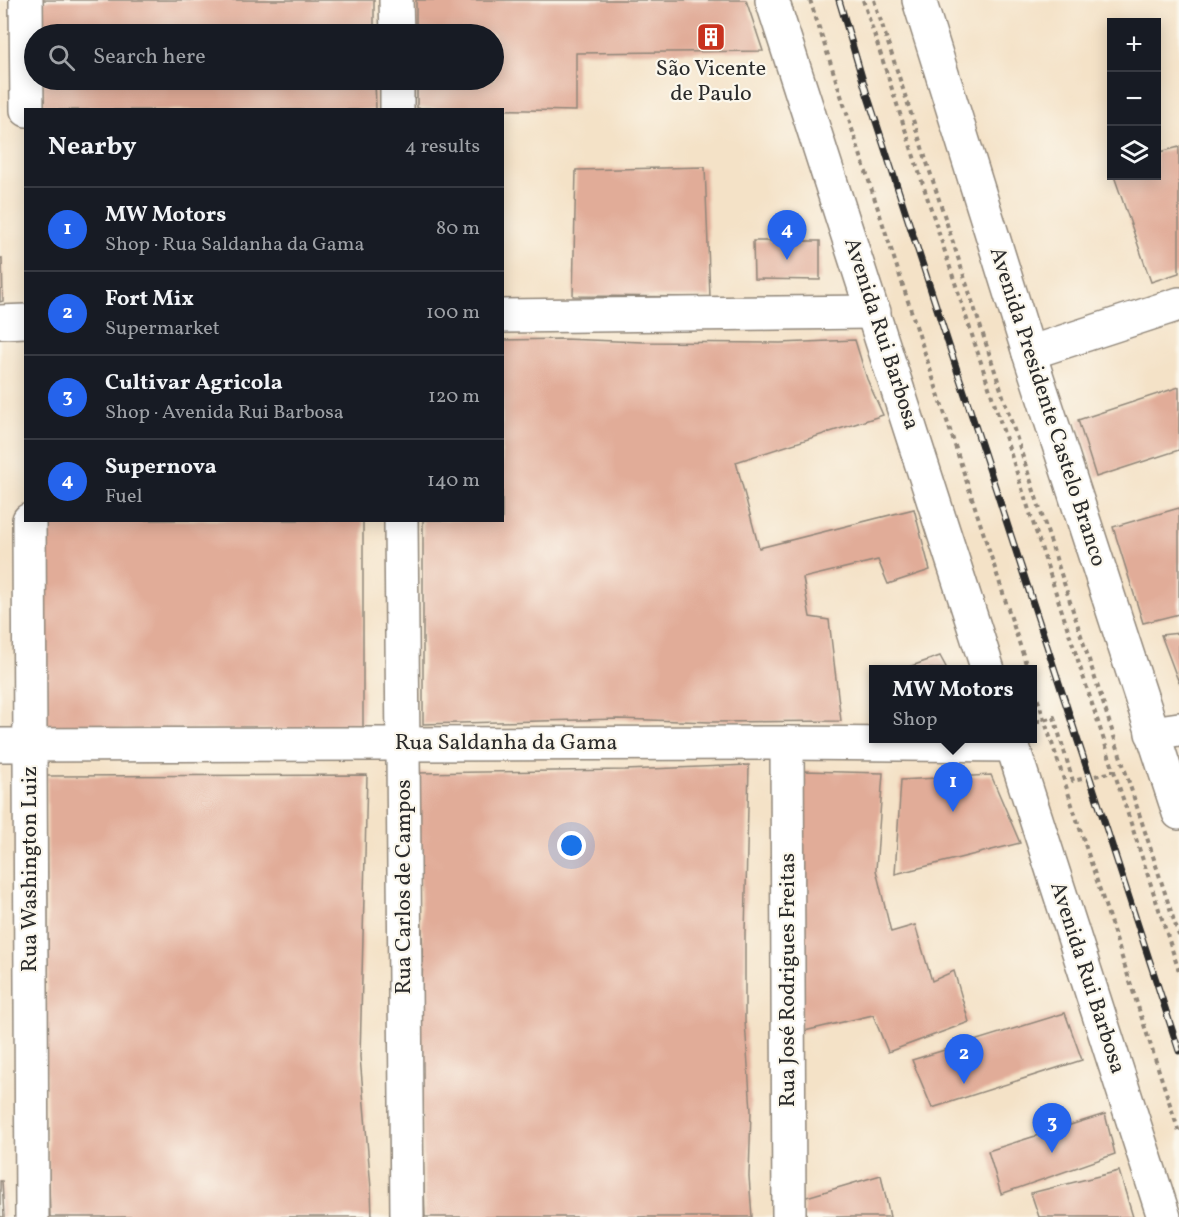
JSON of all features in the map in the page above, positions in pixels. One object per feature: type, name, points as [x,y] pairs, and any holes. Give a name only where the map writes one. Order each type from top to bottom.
[{"type":"street","points":[[26,0],[26,24]]},
{"type":"street","points":[[396,0],[397,24]]},
{"type":"street","name":"Avenida Rui Barbosa","points":[[772,0],[987,665]]},
{"type":"street","name":"Avenida Presidente Castelo Branco","points":[[919,0],[1029,353],[1166,731],[1179,813]]},
{"type":"street","points":[[27,90],[27,108]]},
{"type":"street","points":[[397,90],[397,108]]},
{"type":"street","points":[[1029,353],[1179,304]]},
{"type":"street","points":[[504,316],[874,312]]},
{"type":"street","points":[[0,322],[24,321]]},
{"type":"street","name":"Rua Washington Luiz","points":[[29,522],[15,745],[32,1217]]},
{"type":"street","name":"Rua Carlos de Campos","points":[[401,522],[407,1217]]},
{"type":"street","name":"Rua Saldanha da Gama","points":[[15,745],[787,743],[869,740]]},
{"type":"street","name":"Rua José Rodrigues Freitas","points":[[787,743],[789,1217]]},
{"type":"street","name":"Avenida Rui Barbosa","points":[[1020,743],[1164,1217]]},
{"type":"path","points":[[810,0],[1027,665]]},
{"type":"path","points":[[863,0],[1179,971]]},
{"type":"path","points":[[874,0],[1179,936]]},
{"type":"path","points":[[1037,697],[1179,1132]]},
{"type":"path","points":[[1037,726],[1054,717],[1073,782],[1113,772],[1104,745],[1166,731]]},
{"type":"building","points":[[43,0],[374,0],[374,24],[43,24]]},
{"type":"building","points":[[416,0],[746,0],[763,51],[576,53],[576,111],[417,108],[417,90],[504,90],[504,24],[416,24]]},
{"type":"building","points":[[43,90],[375,90],[376,108],[43,108]]},
{"type":"building","points":[[1179,147],[1179,273],[1151,282],[1115,180],[1161,180],[1161,152]]},
{"type":"building","points":[[705,167],[710,297],[573,296],[576,170]]},
{"type":"building","points":[[753,241],[820,241],[820,280],[754,279]]},
{"type":"building","points":[[0,258],[2,258],[3,301],[0,302]]},
{"type":"building","points":[[504,340],[780,343],[855,340],[867,379],[883,415],[736,462],[759,548],[914,509],[930,570],[888,584],[878,560],[803,578],[810,617],[829,620],[841,721],[711,722],[618,719],[423,724],[423,522],[504,522]]},
{"type":"building","points":[[1179,387],[1179,450],[1096,477],[1078,420]]},
{"type":"building","points":[[1179,508],[1179,614],[1143,623],[1113,527]]},
{"type":"building","points":[[43,522],[363,522],[363,730],[45,730]]},
{"type":"building","points":[[1179,633],[1179,683],[1161,635]]},
{"type":"building","points":[[940,656],[945,665],[914,665]]},
{"type":"building","points":[[749,765],[745,1021],[751,1111],[749,1176],[752,1217],[425,1217],[419,1030],[423,960],[416,773],[625,770]]},
{"type":"building","points":[[803,771],[883,773],[876,870],[891,932],[915,925],[932,981],[954,971],[969,1022],[888,1052],[873,1015],[800,1032]]},
{"type":"building","points":[[367,775],[360,1057],[372,1217],[50,1217],[44,1018],[48,972],[47,776]]},
{"type":"building","points":[[991,775],[1020,843],[895,874],[901,780]]},
{"type":"building","points":[[1065,1013],[1082,1060],[932,1108],[912,1060]]},
{"type":"building","points":[[1105,1114],[1115,1154],[1001,1194],[988,1151]]},
{"type":"building","points":[[1119,1171],[1133,1217],[1039,1217],[1031,1193]]},
{"type":"building","points":[[881,1175],[890,1217],[804,1217],[803,1198]]},
{"type":"building","points":[[0,1181],[2,1181],[4,1217],[0,1217]]},
{"type":"railway","points":[[839,0],[866,91],[1179,1051]]},
{"type":"place","name":"São Vicente de Paulo","points":[[711,37]]},
{"type":"place","name":"Supernova","points":[[787,260]]},
{"type":"place","name":"MW Motors","points":[[953,812]]},
{"type":"place","name":"Fort Mix","points":[[964,1084]]},
{"type":"place","name":"Cultivar Agricola","points":[[1052,1153]]}]
